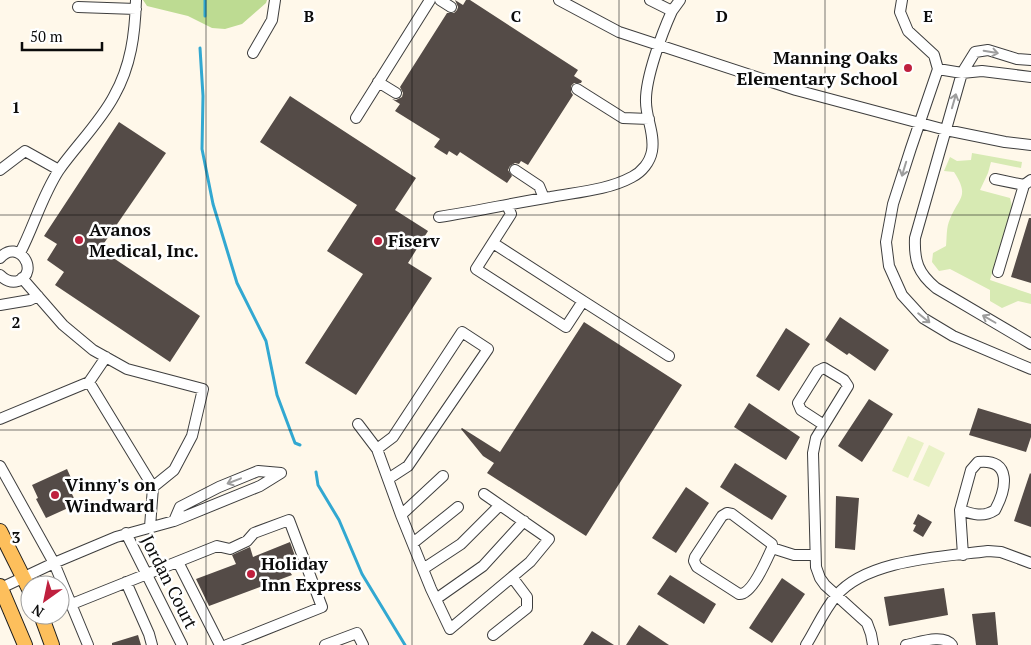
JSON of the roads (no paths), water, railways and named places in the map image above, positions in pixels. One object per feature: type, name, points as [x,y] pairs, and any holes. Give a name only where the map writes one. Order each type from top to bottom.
[{"type":"main road","points":[[0,531],[22,575]]},
{"type":"main road","points":[[1,587],[6,610],[24,645]]},
{"type":"main road","points":[[45,625],[52,645]]},
{"type":"street","points":[[252,53],[272,20],[276,0]]},
{"type":"street","points":[[356,118],[430,0]]},
{"type":"street","points":[[440,0],[451,7]]},
{"type":"street","points":[[559,0],[619,32],[796,90],[946,130],[1005,142],[1031,145]]},
{"type":"street","points":[[650,0],[672,11]]},
{"type":"street","points":[[439,217],[601,188],[627,180],[640,172],[652,152],[653,141],[646,108],[646,91],[663,31],[672,11],[680,0]]},
{"type":"street","points":[[902,0],[900,12],[908,31],[934,55],[938,69],[894,204],[886,242],[889,266],[902,296],[923,318],[953,336],[1031,369]]},
{"type":"street","points":[[20,253],[47,191],[59,170],[114,98],[127,70],[131,54],[136,5],[78,7]]},
{"type":"street","points":[[1031,60],[1018,59],[988,50],[975,52],[962,73],[915,238],[914,254],[919,268],[926,279],[936,288],[1031,344]]},
{"type":"street","points":[[938,69],[962,73],[982,71],[1031,77]]},
{"type":"street","points":[[378,82],[396,93]]},
{"type":"street","points":[[577,89],[623,118],[649,120]]},
{"type":"street","points":[[0,170],[25,150],[59,170]]},
{"type":"street","points":[[515,170],[538,186],[544,198]]},
{"type":"street","points":[[995,178],[1027,182],[998,272]]},
{"type":"street","points":[[507,205],[511,214],[476,269],[566,327],[582,300]]},
{"type":"street","points":[[493,243],[669,356]]},
{"type":"street","points":[[0,258],[8,252],[14,251],[20,253],[28,265],[27,272],[16,282],[0,277]]},
{"type":"street","points":[[22,278],[63,324],[93,350],[127,369],[203,389],[192,436],[174,470],[153,487]]},
{"type":"street","points":[[0,305],[30,300],[38,296]]},
{"type":"street","points":[[378,449],[393,438],[462,332],[488,349],[408,466],[388,479]]},
{"type":"street","points":[[0,418],[89,382],[106,357]]},
{"type":"street","points":[[824,425],[801,410],[798,403],[818,370],[824,368],[844,380],[848,386],[847,389],[816,438],[813,453],[814,555],[816,567],[820,578],[836,596],[867,624],[873,645]]},
{"type":"street","points":[[89,382],[153,487],[150,527]]},
{"type":"street","points":[[358,424],[378,449],[412,543],[450,629],[530,562],[549,539],[484,494]]},
{"type":"street","points":[[960,510],[980,515],[989,514],[995,510],[1005,478],[1001,468],[984,462],[975,465],[971,470],[960,510],[963,555]]},
{"type":"street","points":[[0,466],[54,562],[88,645]]},
{"type":"street","points":[[30,575],[54,562],[126,533],[174,521],[260,486],[281,473],[258,472],[219,487],[180,507],[174,521]]},
{"type":"street","points":[[401,515],[443,476]]},
{"type":"street","points":[[423,569],[461,544],[500,505]]},
{"type":"street","points":[[412,543],[458,507]]},
{"type":"street","points":[[727,513],[732,514],[770,541],[772,548],[761,570],[743,594],[738,594],[697,567],[694,561],[722,516],[727,513]]},
{"type":"street","points":[[72,604],[216,546],[230,549],[247,541],[254,532],[289,520],[322,607],[227,645]]},
{"type":"street","points":[[436,599],[483,566],[524,521]]},
{"type":"street","name":"Jordan Court","points":[[126,533],[182,645]]},
{"type":"street","points":[[772,548],[794,555],[814,555]]},
{"type":"street","points":[[806,645],[836,596],[856,579],[879,568],[988,551],[1001,552],[1031,563]]},
{"type":"street","points":[[178,562],[220,645]]},
{"type":"street","points":[[493,635],[527,608],[527,596],[512,577]]},
{"type":"street","points":[[1,587],[20,580]]},
{"type":"street","points":[[126,582],[152,645]]},
{"type":"street","points":[[325,645],[357,632],[362,645]]},
{"type":"street","points":[[906,645],[939,639],[945,639],[952,645]]},
{"type":"waterway","points":[[205,0],[205,16]]},
{"type":"waterway","points":[[200,48],[203,96],[202,149],[213,204],[237,283],[266,341],[277,395],[295,443],[300,445]]},
{"type":"waterway","points":[[316,472],[318,485],[339,520],[362,574],[405,645]]},
{"type":"place","name":"Manning Oaks Elementary School","points":[[908,68]]},
{"type":"place","name":"Avanos Medical, Inc.","points":[[79,240]]},
{"type":"place","name":"Fiserv","points":[[378,241]]},
{"type":"place","name":"Vinny's on Windward","points":[[55,495]]},
{"type":"place","name":"Holiday Inn Express","points":[[251,574]]}]
